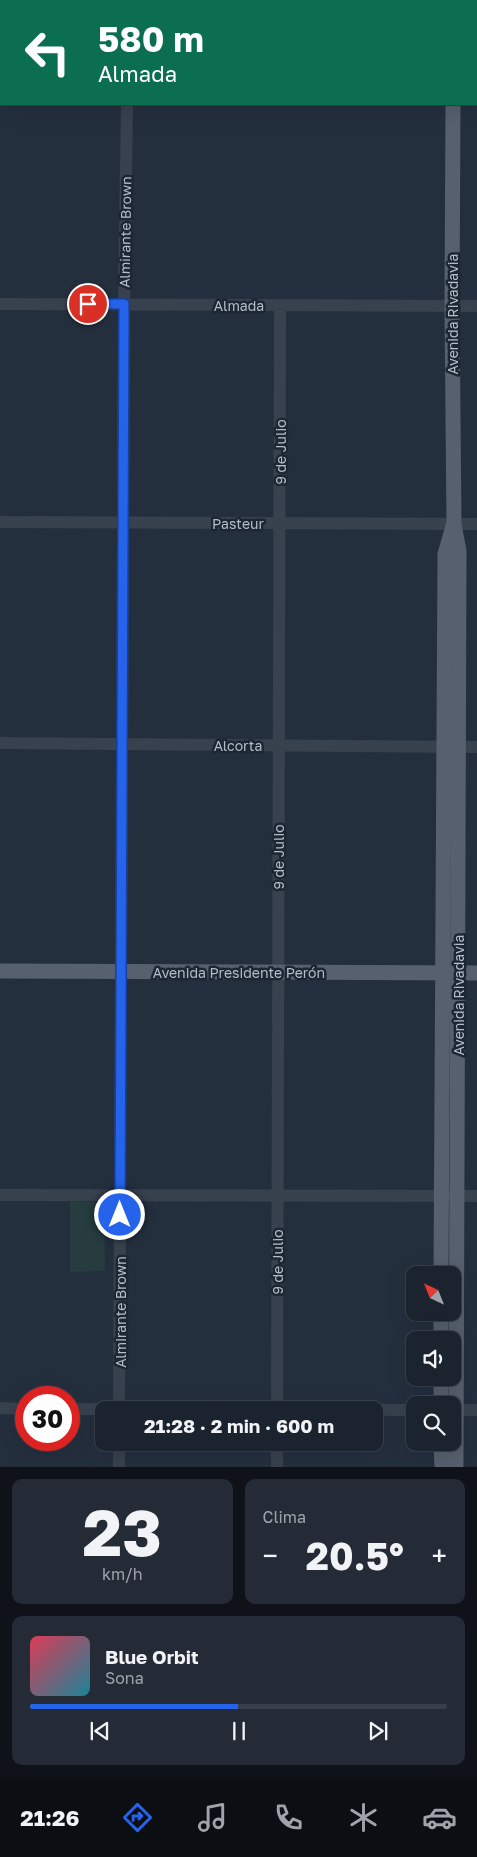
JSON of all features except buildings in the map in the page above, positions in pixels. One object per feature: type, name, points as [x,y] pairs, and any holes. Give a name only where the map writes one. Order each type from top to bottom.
[{"type":"main road","name":"Avenida Rivadavia","points":[[441,1266],[450,973],[451,746],[459,551],[454,524],[453,105]]},
{"type":"main road","name":"Avenida Presidente Perón","points":[[0,971],[477,973]]},
{"type":"main road","name":"Avenida Rivadavia","points":[[450,973],[457,1196],[454,1396]]},
{"type":"main road","points":[[441,1451],[442,1467]]},
{"type":"main road","name":"Avenida Rivadavia","points":[[455,1451],[456,1467]]},
{"type":"street","name":"Almirante Brown","points":[[119,1401],[124,304],[127,105]]},
{"type":"street","name":"Almada","points":[[0,304],[477,306]]},
{"type":"street","name":"9 de Julio","points":[[277,1401],[280,305]]},
{"type":"street","name":"Pasteur","points":[[0,522],[477,524]]},
{"type":"street","name":"Alcorta","points":[[0,743],[477,746]]},
{"type":"street","points":[[0,1195],[477,1196]]},
{"type":"street","points":[[0,1408],[15,1409]]},
{"type":"street","points":[[80,1409],[95,1410]]},
{"type":"street","points":[[383,1410],[406,1410]]},
{"type":"street","points":[[461,1410],[477,1410]]},
{"type":"street","points":[[119,1451],[119,1467]]},
{"type":"street","points":[[277,1451],[277,1467]]},
{"type":"green space","points":[[70,1202],[104,1202],[105,1271],[70,1272]]},
{"type":"route","points":[[88,304],[124,304],[120,1215]]}]
